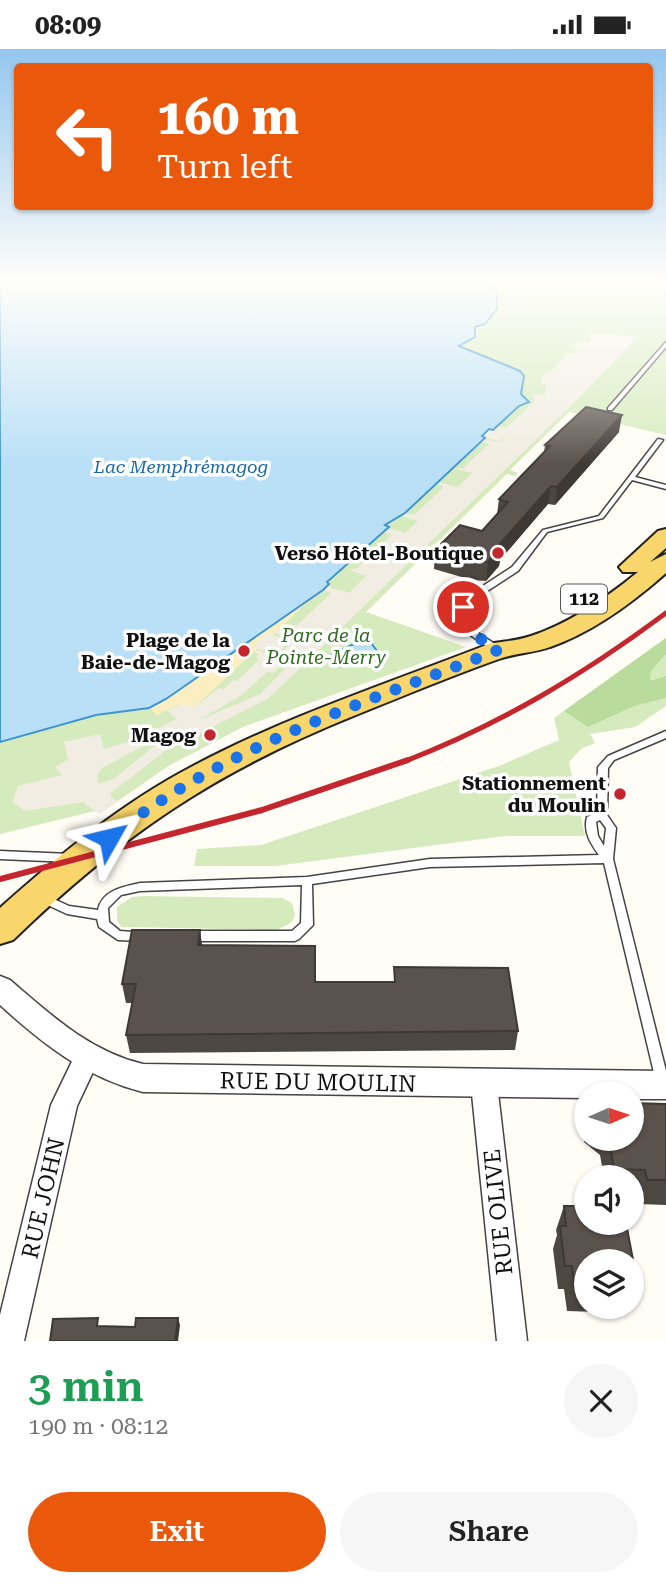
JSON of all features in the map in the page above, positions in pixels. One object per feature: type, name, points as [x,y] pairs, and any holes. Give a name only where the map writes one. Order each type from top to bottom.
[{"type":"main road","name":"112","points":[[498,650],[504,639],[561,611],[609,583],[666,537]]},
{"type":"main road","name":"112","points":[[0,930],[82,858],[166,796],[240,754],[356,704],[498,650],[518,651],[566,629],[626,593],[666,561]]},
{"type":"street","name":"RUE DU MOULIN","points":[[0,988],[86,1059],[127,1076],[162,1080],[665,1085]]},
{"type":"street","name":"RUE JOHN","points":[[9,1341],[65,1105],[86,1059]]},
{"type":"street","name":"RUE OLIVE","points":[[484,1084],[512,1341]]},
{"type":"lane","points":[[610,409],[666,344]]},
{"type":"lane","points":[[498,650],[462,623],[460,615],[466,602],[511,572],[547,529],[601,517],[660,440]]},
{"type":"lane","points":[[631,478],[666,487]]},
{"type":"lane","points":[[665,1085],[608,859],[611,828],[602,815],[601,773],[604,764],[666,734]]},
{"type":"lane","points":[[602,815],[591,820],[590,826],[598,847],[608,859]]},
{"type":"lane","points":[[0,855],[82,858]]},
{"type":"lane","points":[[159,936],[118,935],[103,924],[101,915],[109,898],[129,888],[307,881],[430,863],[608,859]]},
{"type":"lane","points":[[173,936],[295,936],[307,925],[307,881]]},
{"type":"lane","points":[[38,895],[67,910],[101,915]]},
{"type":"green space","name":"Parc de la Pointe-Merry","points":[[666,344],[666,435],[569,412],[510,470],[518,473],[515,476],[507,474],[366,612],[466,647],[243,727],[170,765],[99,814],[95,811],[0,834],[0,742],[83,718],[136,711],[159,704],[323,589],[339,570],[389,528],[384,526],[405,513],[519,406],[528,402],[521,394],[524,376],[520,371],[459,346]]},
{"type":"green space","points":[[666,638],[666,706],[635,727],[590,734],[595,743],[581,749],[569,762],[585,836],[505,836],[276,866],[194,866],[197,849],[261,845],[499,766],[559,740],[554,718]]},
{"type":"green space","points":[[666,638],[666,654],[651,671],[650,681],[666,676],[666,698],[634,706],[588,727],[564,711]]},
{"type":"green space","points":[[132,897],[282,898],[292,903],[295,915],[292,922],[277,930],[122,927],[117,921],[117,907]]},
{"type":"sand","name":"Plage de la Baie-de-Magog","points":[[321,589],[273,635],[268,633],[254,646],[258,648],[195,707],[177,705],[157,715],[150,708]]},
{"type":"shaded area","points":[[576,344],[631,344],[574,403],[269,698],[165,751],[111,793],[111,797],[117,801],[99,814],[83,802],[25,811],[12,802],[18,786],[62,775],[55,767],[68,760],[64,742],[100,734],[104,749],[132,741],[176,719],[167,710],[183,704],[195,707],[219,688],[223,690],[233,680],[237,681],[259,660],[256,658],[259,654],[254,652],[256,650],[277,657],[294,640],[275,633],[280,628],[291,631],[331,593],[323,590],[326,586],[349,593],[366,576],[349,570],[357,568],[392,535],[384,532],[388,528],[405,533],[418,521],[401,516],[405,513],[414,515],[444,487],[436,484],[438,482],[458,487],[472,473],[452,468],[463,468],[489,444],[481,442],[484,439],[500,442],[509,433],[499,441],[481,437],[497,426],[506,428],[534,402],[534,396],[530,394],[545,395],[546,385],[541,384],[542,375],[550,372],[569,353],[575,354],[578,350],[573,347]],"holes":[[[280,666],[285,669],[260,694],[197,721],[242,695],[267,672],[274,673]],[[179,727],[182,730],[158,743],[115,778],[99,784],[97,775],[102,768]]]},
{"type":"shaded area","points":[[268,633],[290,641],[276,655],[253,647]]},
{"type":"water","name":"Lac Memphrémagog","points":[[0,344],[462,344],[459,346],[520,371],[524,376],[521,394],[529,402],[519,406],[493,430],[489,429],[482,436],[485,438],[405,513],[385,525],[389,527],[327,582],[329,584],[323,590],[149,708],[96,715],[0,742]]},
{"type":"water","points":[[364,639],[369,640],[377,651],[340,667],[327,657]]},
{"type":"building","points":[[586,407],[622,415],[557,487],[551,486],[498,546],[501,547],[488,562],[474,561],[435,550],[460,525],[482,531],[508,502],[499,499],[550,446],[545,445]]},
{"type":"building","points":[[132,930],[200,930],[198,945],[315,946],[315,982],[395,982],[394,967],[508,968],[518,1031],[126,1035],[136,984],[122,984]]},
{"type":"building","points":[[644,1103],[666,1104],[666,1180],[647,1180],[644,1165],[613,1165],[611,1151],[644,1151]]},
{"type":"building","points":[[564,1206],[574,1206],[574,1235],[628,1235],[631,1249],[574,1249],[574,1281],[572,1266],[565,1266],[560,1226],[566,1226]]},
{"type":"building","points":[[98,1318],[97,1326],[135,1327],[136,1318],[178,1318],[175,1341],[50,1341],[53,1319]]},
{"type":"railway","points":[[407,760],[507,715],[604,657],[666,613]]},
{"type":"railway","points":[[0,879],[262,810],[407,760]]},
{"type":"railway","points":[[403,762],[407,760]]},
{"type":"place","name":"Versō Hôtel-Boutique","points":[[498,553]]},
{"type":"place","name":"Plage de la Baie-de-Magog","points":[[244,651]]},
{"type":"place","name":"Magog","points":[[210,735]]},
{"type":"place","name":"Stationnement du Moulin","points":[[620,794]]},
{"type":"route","points":[[109,838],[166,796],[240,754],[356,704],[498,650],[466,628],[460,619],[463,607]]}]
